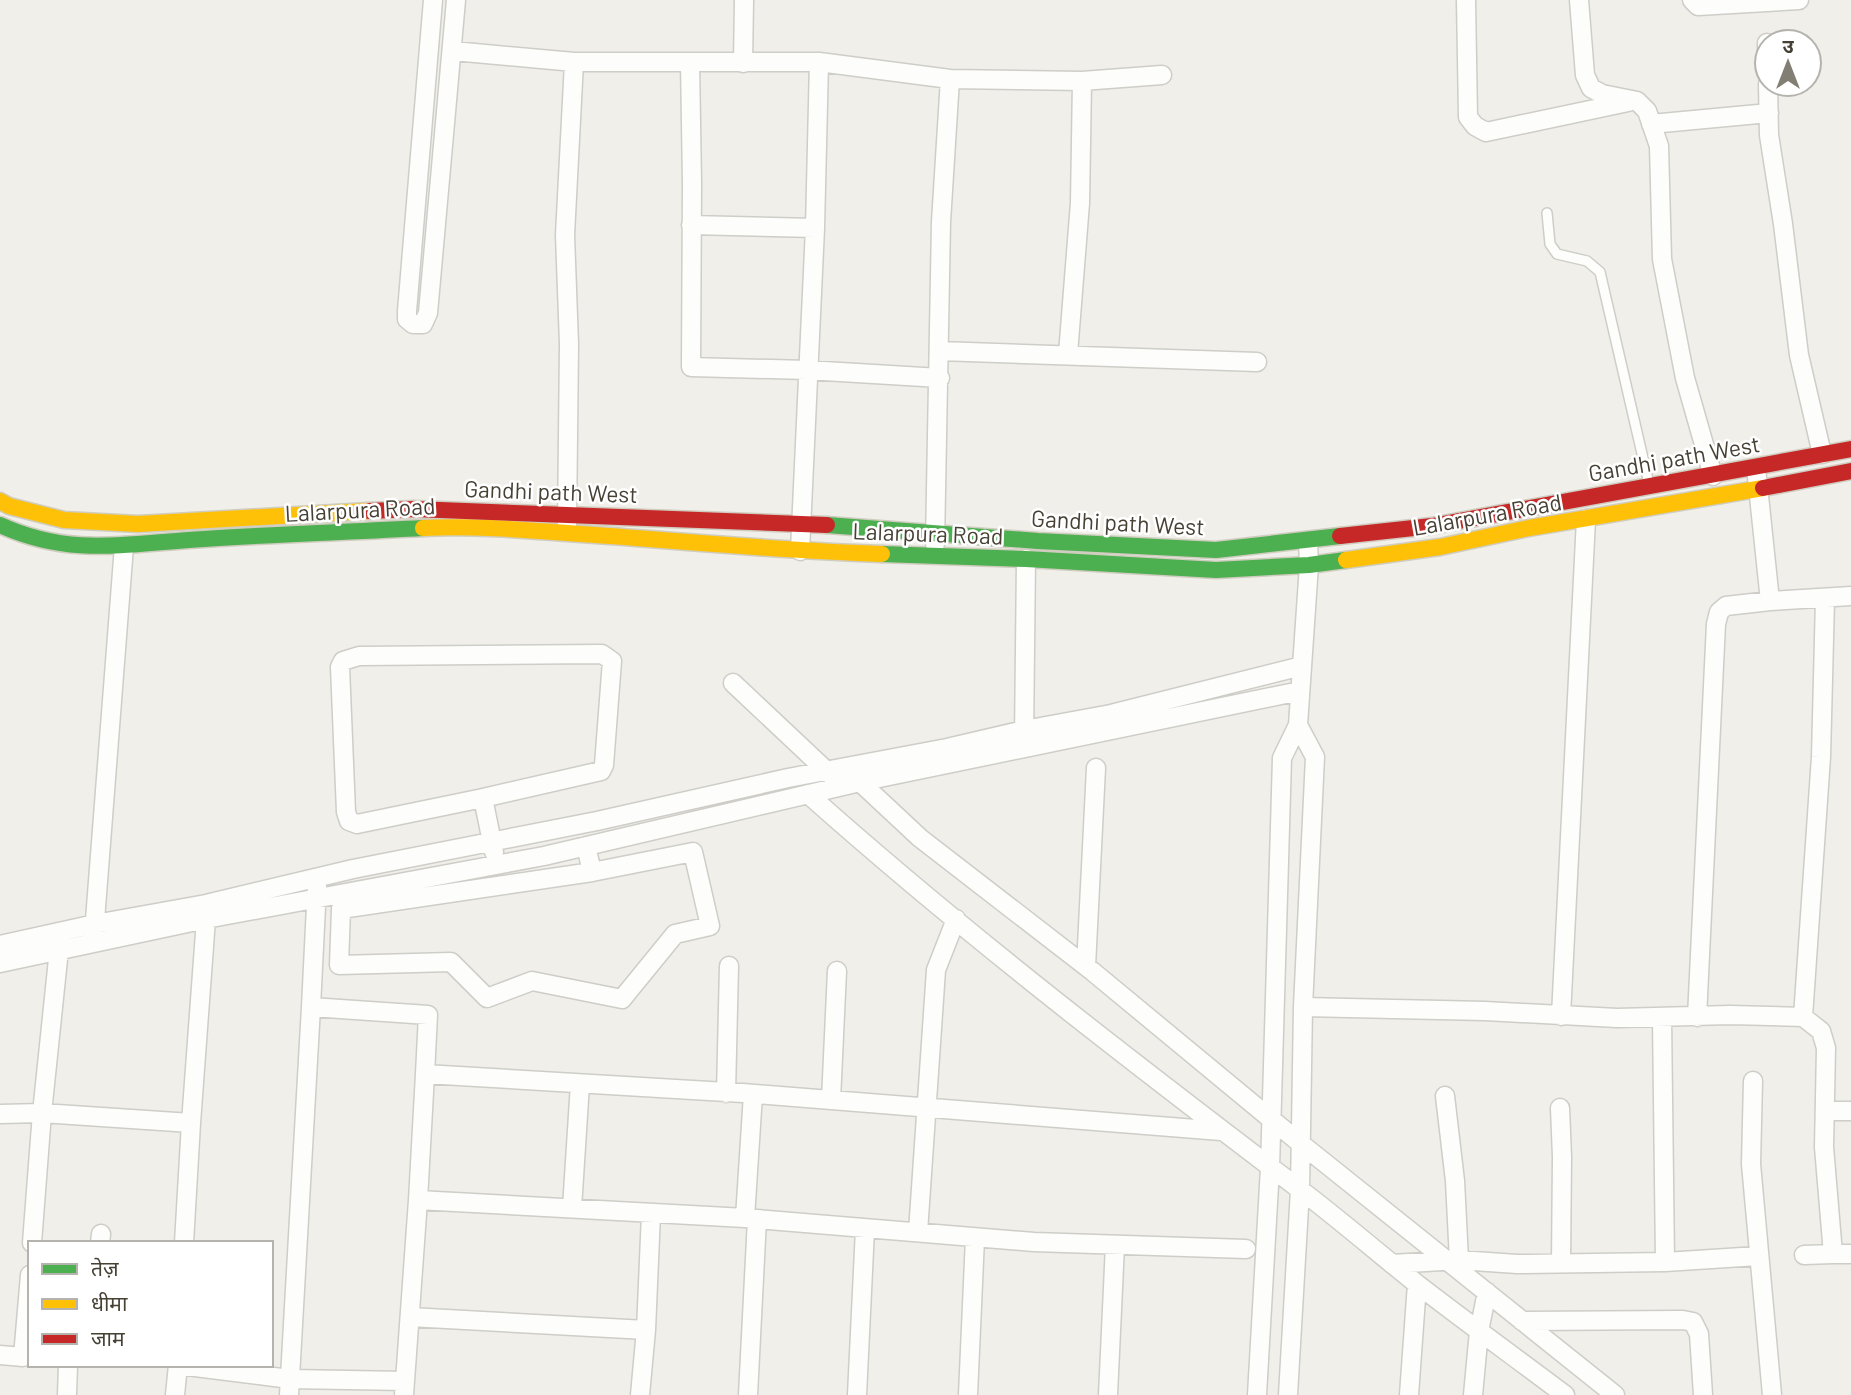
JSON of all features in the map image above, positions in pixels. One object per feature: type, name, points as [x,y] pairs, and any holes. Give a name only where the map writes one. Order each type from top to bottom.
[{"type":"street","points":[[433,0],[406,315],[407,320],[413,324],[423,324],[428,318],[456,0]]},
{"type":"street","points":[[743,63],[744,0]]},
{"type":"street","points":[[1466,0],[1468,117],[1475,126],[1486,132],[1637,100]]},
{"type":"street","points":[[1580,0],[1585,75],[1591,88],[1602,94],[1637,100],[1647,111],[1659,146],[1662,259],[1685,378],[1713,476]]},
{"type":"street","points":[[1692,0],[1698,6],[1800,0]]},
{"type":"street","points":[[430,35],[453,44],[574,62],[819,62],[950,79],[1083,81],[1162,75]]},
{"type":"street","points":[[567,533],[569,344],[565,235],[574,62]]},
{"type":"street","points":[[690,62],[691,367],[807,370],[940,378]]},
{"type":"street","points":[[800,551],[815,228],[819,62]]},
{"type":"street","points":[[427,66],[451,69]]},
{"type":"street","points":[[934,555],[940,378],[941,222],[950,79]]},
{"type":"street","points":[[1068,354],[1080,203],[1083,81]]},
{"type":"street","points":[[1768,98],[1769,135],[1799,355],[1822,454]]},
{"type":"street","points":[[1651,124],[1769,113]]},
{"type":"street","points":[[691,225],[815,228]]},
{"type":"street","points":[[940,351],[1257,362]]},
{"type":"street","name":"Gandhi path West","points":[[0,501],[9,506],[64,520],[138,524],[414,509],[802,523],[936,534],[1216,550],[1432,526],[1851,449]]},
{"type":"street","points":[[1755,467],[1760,489],[1770,601]]},
{"type":"street","name":"Lalarpura Road","points":[[0,525],[50,543],[80,546],[124,546],[202,539],[431,527],[567,533],[800,551],[1026,559],[1216,570],[1309,565],[1440,547],[1528,528],[1851,471]]},
{"type":"street","points":[[1561,1016],[1586,519]]},
{"type":"street","points":[[1257,1395],[1270,1168],[1282,758],[1298,725],[1309,565],[1308,541]]},
{"type":"street","points":[[93,943],[124,546]]},
{"type":"street","points":[[1023,749],[1026,559]]},
{"type":"street","points":[[1697,1017],[1716,624],[1719,612],[1726,607],[1770,601],[1851,596]]},
{"type":"street","points":[[1803,1017],[1821,757],[1825,598]]},
{"type":"street","points":[[359,656],[608,656],[612,661],[611,692],[604,765],[601,771],[483,799],[356,824],[349,821],[346,813],[340,667],[343,661],[359,656]]},
{"type":"street","points":[[0,963],[60,942],[95,924],[206,904],[317,878],[826,771],[1111,714],[1302,666]]},
{"type":"street","points":[[733,683],[826,771],[851,784],[1086,966],[1300,1143],[1453,1261],[1522,1321],[1615,1395]]},
{"type":"street","points":[[0,945],[93,943],[206,919],[497,865],[851,784],[1300,691]]},
{"type":"street","points":[[1288,1395],[1300,1189],[1303,1007],[1315,757],[1298,725]]},
{"type":"street","points":[[1086,966],[1097,768]]},
{"type":"street","points":[[808,794],[956,919],[1221,1131],[1565,1395]]},
{"type":"street","points":[[483,799],[497,865]]},
{"type":"street","points":[[689,800],[694,821]]},
{"type":"street","points":[[566,827],[592,872]]},
{"type":"street","points":[[693,852],[710,926],[675,934],[622,999],[532,981],[487,998],[452,962],[339,965],[341,909],[592,872],[693,852]]},
{"type":"street","points":[[289,1387],[317,878]]},
{"type":"street","points":[[184,1241],[206,919]]},
{"type":"street","points":[[918,1232],[936,970],[956,919]]},
{"type":"street","points":[[32,1241],[60,942]]},
{"type":"street","points":[[726,1093],[729,966]]},
{"type":"street","points":[[831,1100],[837,971]]},
{"type":"street","points":[[188,1367],[289,1387],[405,1388],[428,1015],[311,1007]]},
{"type":"street","points":[[1303,1007],[1485,1011],[1561,1016],[1803,1017],[1821,1031],[1826,1048],[1824,1147],[1842,1254],[1804,1255]]},
{"type":"street","points":[[1662,1018],[1665,1262]]},
{"type":"street","points":[[425,1074],[753,1094],[1221,1131]]},
{"type":"street","points":[[1753,1082],[1751,1164],[1772,1395]]},
{"type":"street","points":[[572,1208],[580,1084]]},
{"type":"street","points":[[748,1395],[753,1094]]},
{"type":"street","points":[[1446,1096],[1455,1181],[1453,1261]]},
{"type":"street","points":[[1560,1108],[1561,1263]]},
{"type":"street","points":[[1825,1111],[1851,1111]]},
{"type":"street","points":[[0,1114],[42,1113],[191,1123]]},
{"type":"street","points":[[418,1200],[751,1219],[975,1238],[1246,1249]]},
{"type":"street","points":[[640,1395],[651,1214]]},
{"type":"street","points":[[856,1395],[866,1229]]},
{"type":"street","points":[[968,1395],[975,1238]]},
{"type":"street","points":[[1108,1395],[1115,1245]]},
{"type":"street","points":[[1392,1264],[1453,1261],[1517,1264],[1665,1262],[1758,1256]]},
{"type":"street","points":[[1409,1395],[1417,1284]]},
{"type":"street","points":[[1473,1395],[1479,1331],[1487,1292]]},
{"type":"street","points":[[410,1317],[646,1330]]},
{"type":"street","points":[[1522,1321],[1693,1322],[1699,1334],[1703,1395]]},
{"type":"street","points":[[0,1355],[27,1357],[28,1330]]},
{"type":"street","points":[[67,1395],[68,1367]]},
{"type":"street","points":[[176,1395],[178,1367]]},
{"type":"lane","points":[[1547,213],[1550,244],[1557,254],[1587,261],[1600,272],[1650,486]]},
{"type":"traffic: fast","points":[[0,525],[52,542],[101,546],[423,528]]},
{"type":"traffic: fast","points":[[827,525],[1038,541],[1216,550],[1340,536]]},
{"type":"traffic: fast","points":[[882,554],[1216,570],[1309,565],[1346,560]]},
{"type":"traffic: slow","points":[[1346,560],[1440,547],[1529,528],[1763,488]]},
{"type":"traffic: slow","points":[[0,501],[9,506],[64,520],[138,524],[369,511]]},
{"type":"traffic: slow","points":[[423,528],[516,529],[882,554]]},
{"type":"traffic: jam","points":[[1340,536],[1432,526],[1851,449]]},
{"type":"traffic: jam","points":[[1763,488],[1851,471]]},
{"type":"traffic: jam","points":[[369,511],[414,509],[827,525]]}]
